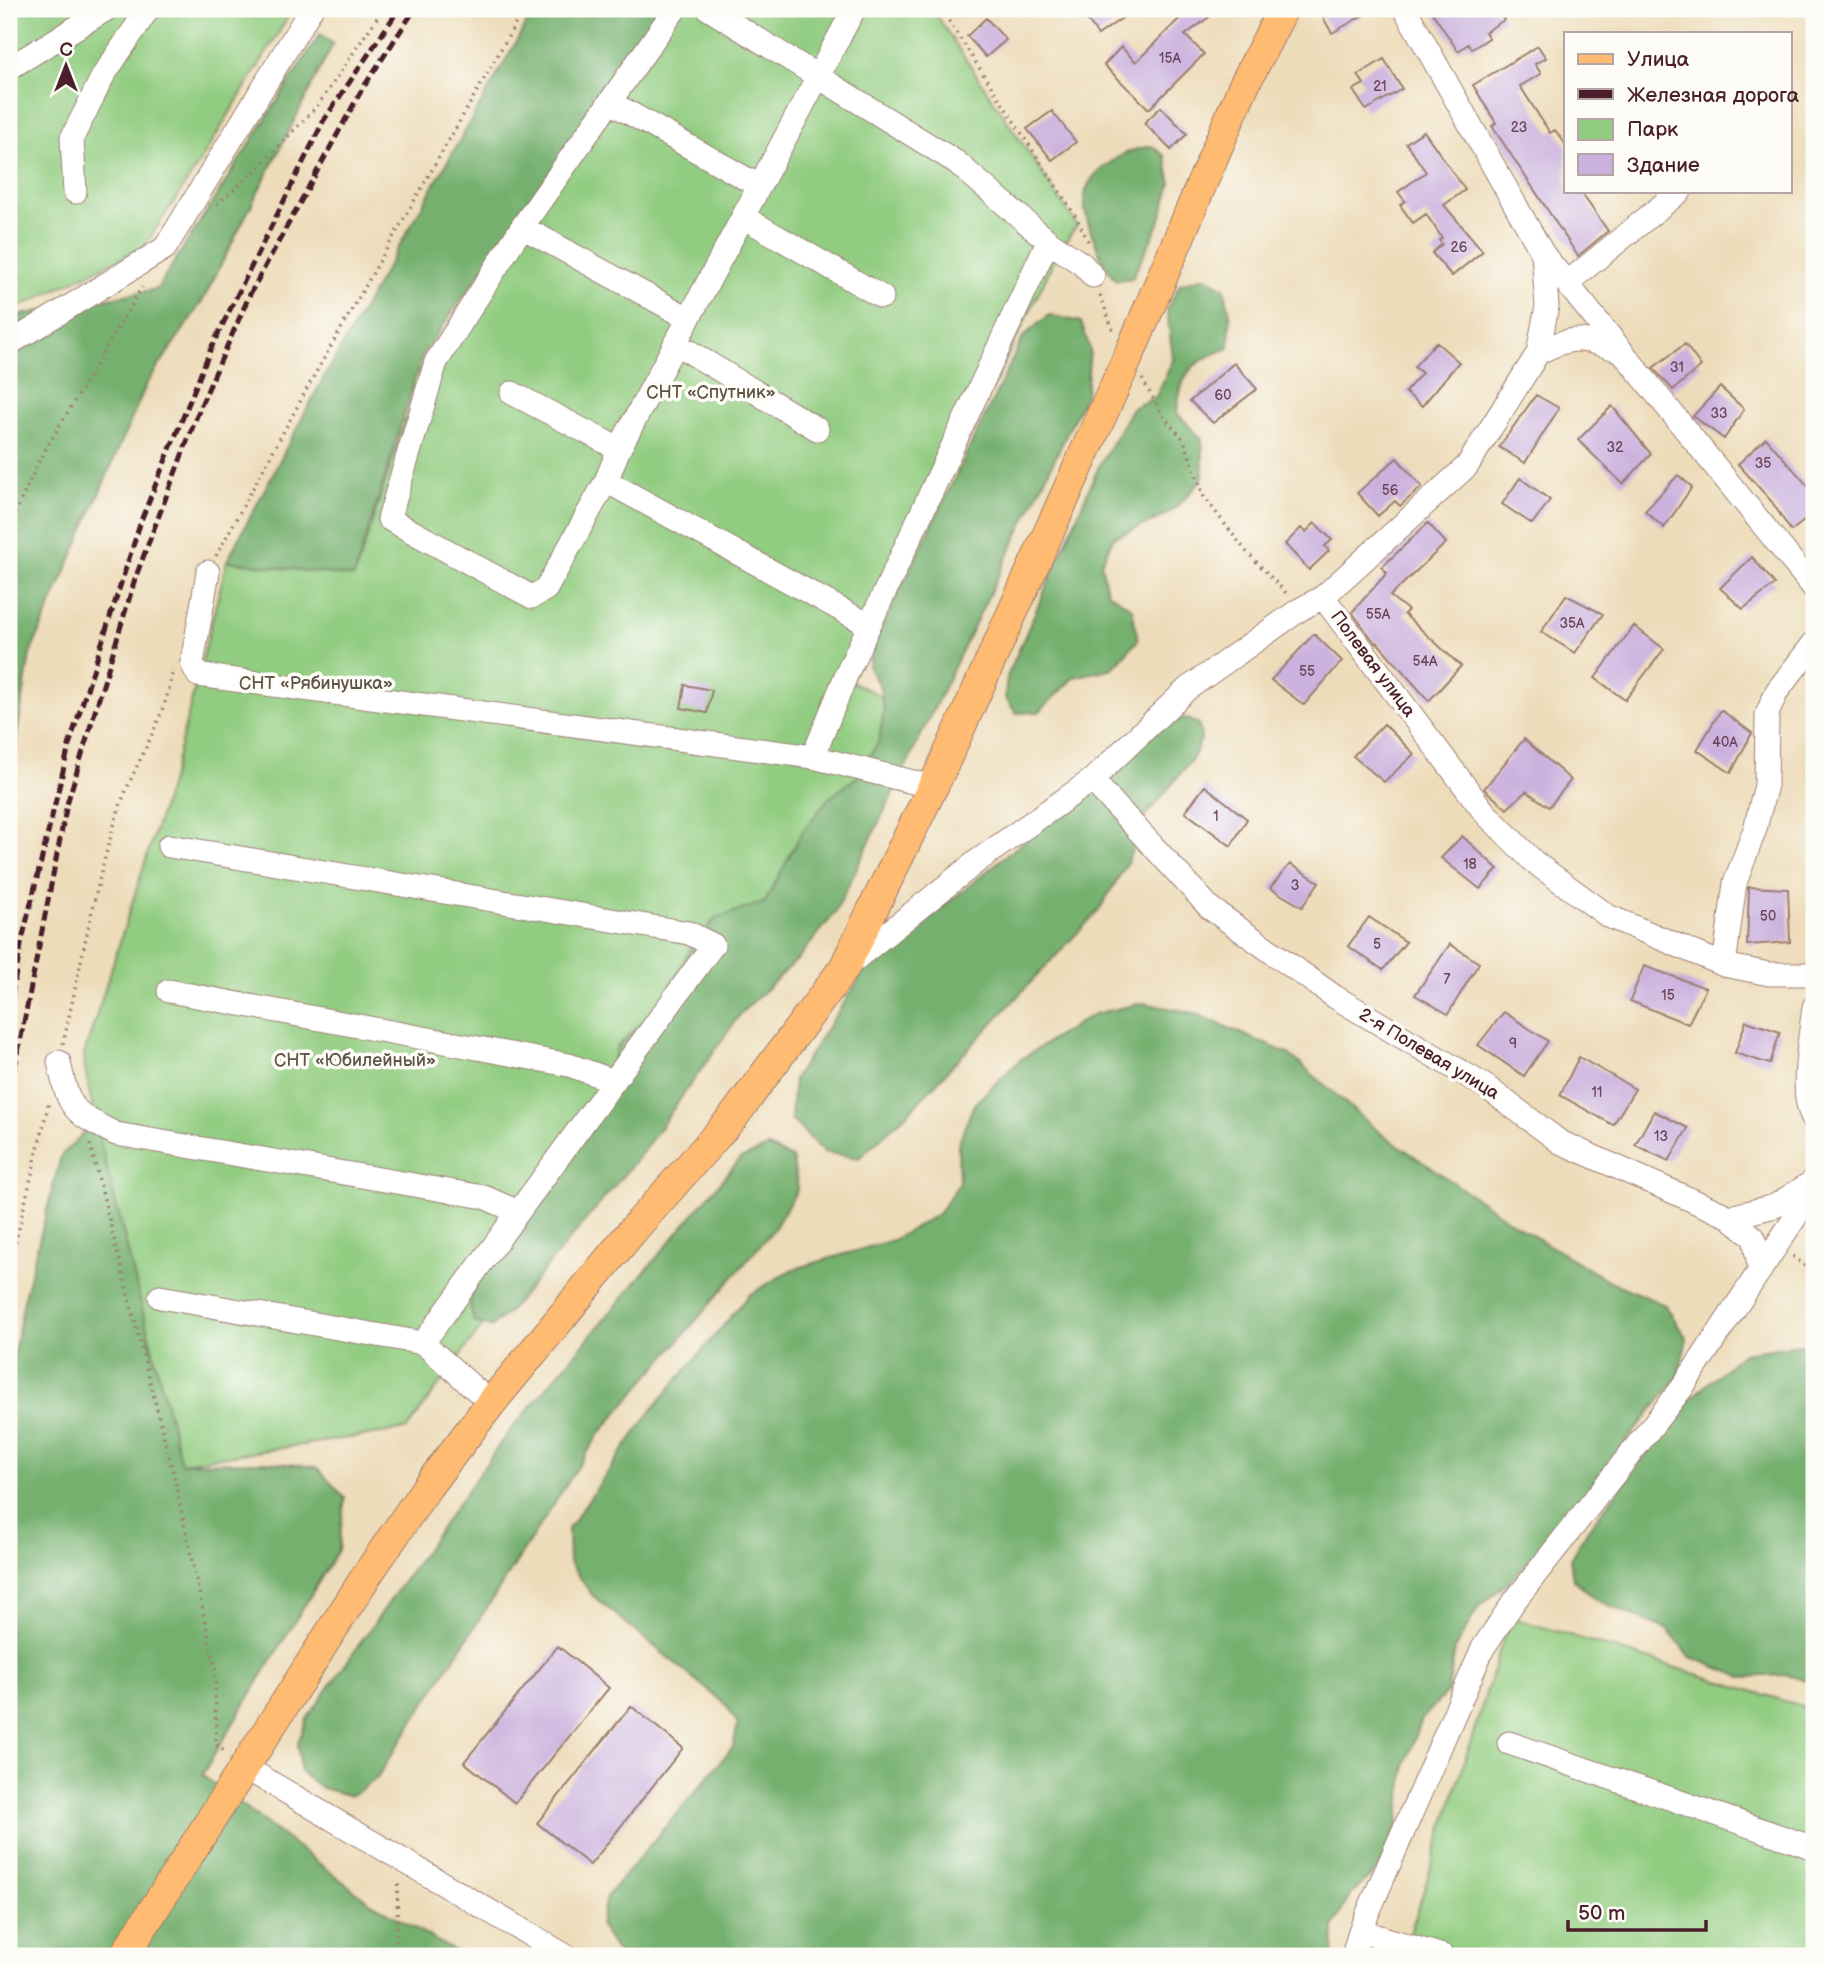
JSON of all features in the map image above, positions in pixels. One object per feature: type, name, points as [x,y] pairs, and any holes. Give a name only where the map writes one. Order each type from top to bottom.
[{"type":"main road","points":[[124,1956],[367,1575],[491,1403],[633,1230],[734,1116],[844,968],[933,787],[1129,355],[1243,87],[1283,9]]},
{"type":"street","points":[[9,68],[107,9]]},
{"type":"street","points":[[75,192],[72,138],[103,76],[148,9]]},
{"type":"street","points":[[9,341],[12,342],[165,248],[311,9]]},
{"type":"street","points":[[675,9],[522,228],[436,362],[389,519],[532,597],[546,589],[606,481],[618,449],[854,9]]},
{"type":"street","points":[[709,9],[956,162],[1048,241],[1082,264],[1093,276]]},
{"type":"street","points":[[1405,9],[1543,254],[1814,588]]},
{"type":"street","points":[[610,102],[759,186]]},
{"type":"street","points":[[1567,283],[1646,222],[1679,192]]},
{"type":"street","points":[[743,217],[882,297]]},
{"type":"street","points":[[522,228],[688,318]]},
{"type":"street","points":[[814,757],[869,625],[1048,241]]},
{"type":"street","points":[[1323,597],[1467,467],[1538,353],[1547,306],[1543,254]]},
{"type":"street","points":[[1538,353],[1562,339],[1590,340],[1623,352]]},
{"type":"street","points":[[676,343],[817,429]]},
{"type":"street","points":[[512,393],[618,449]]},
{"type":"street","points":[[606,481],[869,625]]},
{"type":"street","points":[[208,572],[192,663],[198,676],[814,757],[933,787]]},
{"type":"street","name":"Полевая улица","points":[[844,968],[976,862],[1092,780],[1187,689],[1299,610],[1323,597],[1485,813],[1534,862],[1608,916],[1724,965],[1769,974],[1814,974]]},
{"type":"street","points":[[1724,965],[1735,883],[1755,829],[1766,785],[1767,715],[1777,691],[1814,643]]},
{"type":"street","name":"2-я Полевая улица","points":[[1092,780],[1210,908],[1335,997],[1485,1086],[1560,1142],[1730,1217]]},
{"type":"street","points":[[169,846],[689,933],[713,945],[423,1343]]},
{"type":"street","points":[[169,991],[569,1065],[614,1081]]},
{"type":"street","points":[[1814,1007],[1808,1058],[1807,1110],[1814,1119]]},
{"type":"street","points":[[59,1062],[67,1100],[83,1118],[116,1134],[484,1196],[518,1212]]},
{"type":"street","points":[[1730,1217],[1775,1206],[1814,1181]]},
{"type":"street","points":[[1353,1956],[1360,1931],[1483,1648],[1513,1603],[1682,1388],[1814,1189]]},
{"type":"street","points":[[1730,1217],[1754,1238],[1760,1271]]},
{"type":"street","points":[[160,1297],[423,1343],[491,1403]]},
{"type":"street","points":[[1509,1743],[1814,1847]]},
{"type":"street","points":[[244,1768],[566,1956]]},
{"type":"street","points":[[1360,1931],[1443,1956]]},
{"type":"path","points":[[214,206],[253,173],[318,104],[383,9]]},
{"type":"path","points":[[208,572],[321,362],[524,9]]},
{"type":"path","points":[[941,9],[1085,232],[1093,276],[1109,323],[1164,417],[1184,440],[1204,497],[1245,550],[1299,610]]},
{"type":"path","points":[[9,526],[40,459],[144,283]]},
{"type":"path","points":[[59,1062],[108,844],[121,804],[171,685],[174,660]]},
{"type":"path","points":[[9,1270],[50,1101]]},
{"type":"path","points":[[83,1118],[177,1489],[215,1667],[216,1745],[244,1768]]},
{"type":"path","points":[[1777,1244],[1814,1274]]},
{"type":"path","points":[[396,1956],[399,1858]]},
{"type":"green space","points":[[9,9],[293,9],[198,165],[144,247],[9,312]]},
{"type":"green space","points":[[535,9],[666,9],[423,354],[354,577],[227,561],[318,388]]},
{"type":"green space","points":[[675,9],[932,9],[1077,225],[1060,249],[850,681],[905,708],[820,861],[407,1429],[181,1463],[95,1121],[83,1058],[173,774],[227,561],[354,577],[427,356]]},
{"type":"green space","points":[[320,34],[333,44],[203,300],[146,385],[30,654],[9,784],[9,317],[157,289]]},
{"type":"green space","points":[[1152,146],[1165,156],[1171,184],[1158,226],[1132,278],[1116,280],[1104,262],[1087,219],[1084,199],[1086,190],[1097,173],[1113,161],[1128,152]]},
{"type":"green space","points":[[1205,277],[1224,288],[1230,313],[1229,348],[1205,358],[1190,370],[1181,388],[1177,413],[1202,440],[1203,477],[1174,509],[1143,526],[1114,537],[1101,563],[1107,592],[1132,608],[1138,640],[1113,668],[1074,677],[1039,712],[1016,713],[1005,697],[1007,677],[1100,464],[1132,408],[1156,397],[1173,360],[1167,309],[1180,284]]},
{"type":"green space","points":[[1049,315],[1081,322],[1090,349],[1086,394],[835,913],[797,960],[741,1013],[642,1153],[509,1312],[491,1327],[474,1322],[470,1305],[474,1286],[593,1127],[617,1047],[662,1003],[693,944],[716,918],[765,902],[802,832],[829,798],[857,777],[879,741],[884,710],[880,687],[869,668],[871,649],[1024,336]]},
{"type":"green space","points":[[1185,718],[1199,724],[1201,739],[1193,758],[1146,816],[1126,865],[1099,910],[906,1115],[859,1158],[824,1152],[791,1119],[794,1079],[864,972],[1168,723]]},
{"type":"green space","points":[[1143,1003],[1194,1013],[1289,1054],[1379,1132],[1522,1229],[1611,1282],[1665,1305],[1687,1339],[1678,1377],[1547,1541],[1514,1577],[1478,1608],[1455,1648],[1448,1691],[1422,1719],[1405,1765],[1398,1823],[1380,1868],[1351,1894],[1334,1925],[1333,1956],[623,1956],[617,1952],[600,1926],[606,1897],[733,1747],[738,1724],[726,1705],[592,1595],[569,1562],[568,1529],[651,1411],[749,1295],[791,1270],[893,1240],[938,1214],[959,1183],[958,1144],[974,1104],[1021,1059],[1094,1014]]},
{"type":"green space","points":[[95,1121],[181,1463],[267,1462],[316,1467],[345,1498],[338,1550],[202,1775],[370,1902],[463,1956],[9,1956],[9,1383],[25,1294],[61,1156]]},
{"type":"green space","points":[[768,1147],[792,1158],[798,1188],[774,1229],[599,1434],[376,1779],[351,1796],[322,1788],[300,1772],[298,1743],[307,1719],[504,1438],[740,1159]]},
{"type":"green space","points":[[1807,1344],[1814,1347],[1814,1683],[1787,1675],[1742,1677],[1690,1657],[1668,1630],[1596,1600],[1573,1579],[1570,1559],[1588,1529],[1689,1400],[1743,1353]]},
{"type":"green space","points":[[1510,1617],[1814,1710],[1814,1956],[1403,1956]]},
{"type":"building","points":[[1079,9],[1135,9],[1098,35]]},
{"type":"building","points":[[1189,9],[1220,9],[1185,35],[1204,54],[1149,109],[1104,65],[1121,47],[1136,62]]},
{"type":"building","points":[[1318,9],[1374,9],[1332,33]]},
{"type":"building","points":[[1430,9],[1496,9],[1504,20],[1485,32],[1489,38],[1472,49],[1468,44],[1458,51]]},
{"type":"building","points":[[986,18],[1006,40],[986,57],[967,36]]},
{"type":"building","points":[[1538,46],[1546,58],[1535,64],[1541,74],[1520,86],[1550,133],[1555,130],[1564,142],[1564,192],[1581,192],[1608,231],[1578,256],[1492,126],[1496,123],[1473,85]]},
{"type":"building","points":[[1384,59],[1402,89],[1366,110],[1353,90],[1364,84],[1358,75]]},
{"type":"building","points":[[1161,107],[1187,134],[1171,150],[1144,123]]},
{"type":"building","points":[[1052,111],[1076,142],[1052,160],[1027,129]]},
{"type":"building","points":[[1424,131],[1465,190],[1444,205],[1483,251],[1452,276],[1432,253],[1442,244],[1439,240],[1442,238],[1426,214],[1413,223],[1400,205],[1405,201],[1398,192],[1426,172],[1406,143]]},
{"type":"building","points":[[1436,342],[1459,362],[1422,406],[1405,392],[1422,373],[1414,367]]},
{"type":"building","points":[[1685,344],[1701,366],[1673,390],[1653,368]]},
{"type":"building","points":[[1234,363],[1257,389],[1213,423],[1190,401]]},
{"type":"building","points":[[1720,387],[1744,409],[1724,439],[1693,416]]},
{"type":"building","points":[[1536,395],[1559,408],[1525,463],[1499,447]]},
{"type":"building","points":[[1612,406],[1651,454],[1623,484],[1578,440]]},
{"type":"building","points":[[1766,438],[1814,493],[1814,513],[1791,531],[1772,502],[1738,464]]},
{"type":"building","points":[[1397,458],[1422,487],[1400,506],[1395,501],[1378,516],[1357,493]]},
{"type":"building","points":[[1678,475],[1692,487],[1664,528],[1645,511]]},
{"type":"building","points":[[1520,478],[1550,500],[1532,524],[1502,504]]},
{"type":"building","points":[[1315,523],[1332,540],[1325,546],[1329,551],[1309,570],[1285,544],[1301,528],[1306,532]]},
{"type":"building","points":[[1428,523],[1446,543],[1390,596],[1408,610],[1404,614],[1461,666],[1429,701],[1377,642],[1376,644],[1352,612],[1387,573],[1382,567]]},
{"type":"building","points":[[1752,557],[1775,584],[1743,609],[1720,588]]},
{"type":"building","points":[[1566,595],[1603,614],[1575,653],[1541,632]]},
{"type":"building","points":[[1634,626],[1664,649],[1625,700],[1595,678]]},
{"type":"building","points":[[1314,634],[1342,661],[1304,705],[1271,680]]},
{"type":"building","points":[[685,685],[712,690],[707,713],[681,708]]},
{"type":"building","points":[[1721,710],[1752,733],[1731,773],[1697,750]]},
{"type":"building","points":[[1384,724],[1414,754],[1384,782],[1353,756]]},
{"type":"building","points":[[1524,739],[1571,780],[1549,807],[1526,791],[1507,809],[1484,789]]},
{"type":"building","points":[[1205,786],[1247,819],[1231,846],[1185,812]]},
{"type":"building","points":[[1462,836],[1498,869],[1480,889],[1441,858]]},
{"type":"building","points":[[1290,864],[1319,882],[1302,907],[1270,888]]},
{"type":"building","points":[[1749,887],[1788,889],[1790,942],[1747,945]]},
{"type":"building","points":[[1369,917],[1406,942],[1383,970],[1348,946]]},
{"type":"building","points":[[1450,944],[1479,963],[1448,1014],[1415,995]]},
{"type":"building","points":[[1644,966],[1706,988],[1688,1024],[1630,1001]]},
{"type":"building","points":[[1504,1012],[1548,1041],[1524,1076],[1478,1045]]},
{"type":"building","points":[[1746,1021],[1780,1032],[1770,1064],[1735,1053]]},
{"type":"building","points":[[1579,1057],[1635,1089],[1613,1125],[1560,1095]]},
{"type":"building","points":[[1654,1111],[1688,1128],[1669,1161],[1635,1145]]},
{"type":"building","points":[[558,1646],[609,1688],[515,1803],[464,1762]]},
{"type":"building","points":[[631,1706],[683,1748],[590,1865],[537,1823]]},
{"type":"railway","points":[[9,1011],[22,940],[70,742],[142,518],[212,346],[324,120],[399,9]]},
{"type":"railway","points":[[9,1098],[67,804],[136,576],[201,405],[250,294],[361,91],[415,9]]},
{"type":"park label","name":"СНТ «Спутник»","points":[[711,392]]},
{"type":"park label","name":"СНТ «Рябинушка»","points":[[316,683]]},
{"type":"park label","name":"СНТ «Юбилейный»","points":[[355,1060]]}]
